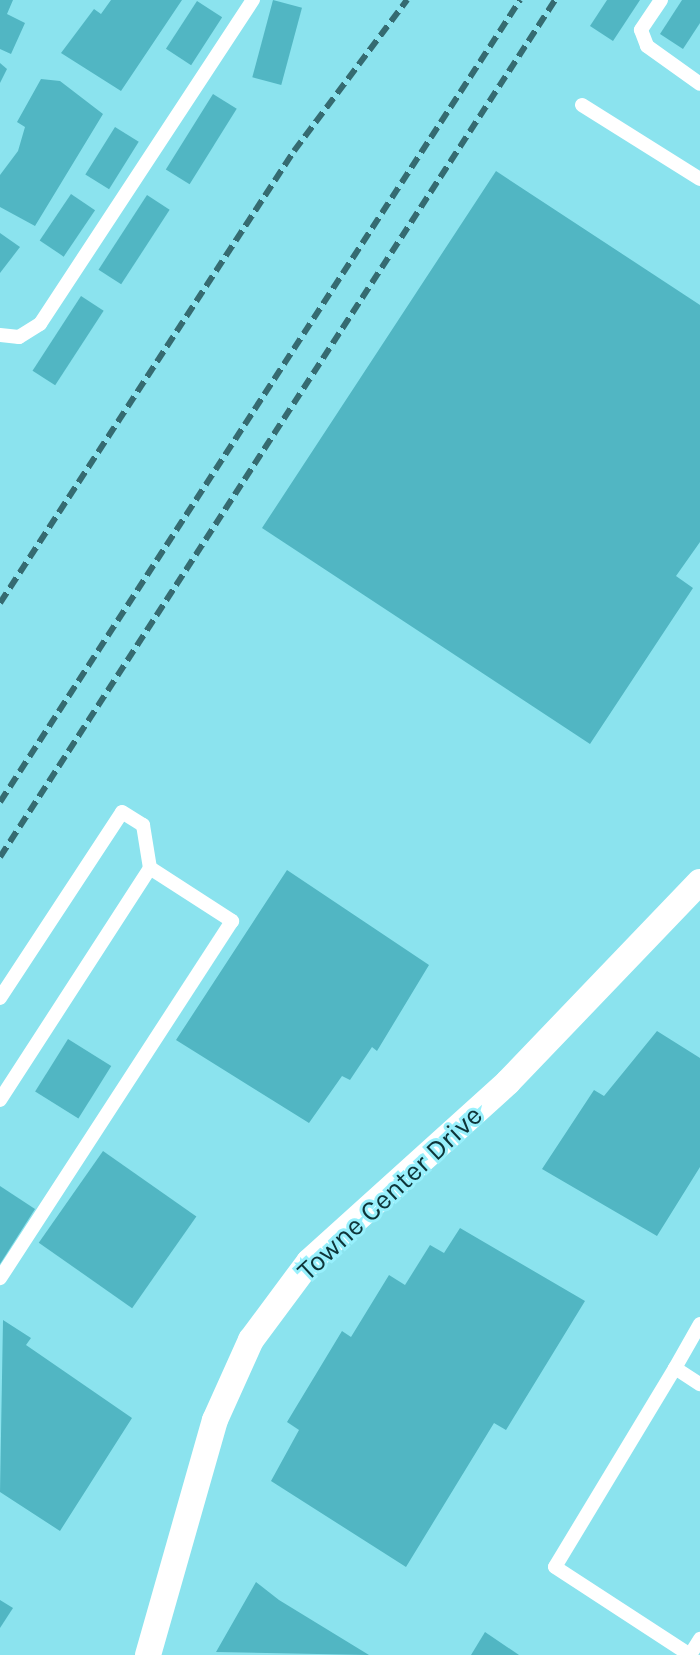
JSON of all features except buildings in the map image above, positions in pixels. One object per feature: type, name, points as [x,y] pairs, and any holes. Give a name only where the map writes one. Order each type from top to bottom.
[{"type":"street","name":"Towne Center Drive","points":[[148,1655],[215,1420],[251,1340],[309,1262],[519,1071],[700,882]]},
{"type":"lane","points":[[0,335],[19,337],[40,324],[253,0]]},
{"type":"lane","points":[[661,0],[641,30],[647,46],[700,84]]},
{"type":"lane","points":[[582,105],[700,179]]},
{"type":"lane","points":[[0,998],[122,812],[143,825],[150,868],[0,1100]]},
{"type":"lane","points":[[0,1278],[232,921],[150,868]]},
{"type":"lane","points":[[700,1324],[555,1567],[690,1655],[700,1639]]},
{"type":"lane","points":[[675,1368],[700,1384]]},
{"type":"railway","points":[[0,603],[294,151],[407,0]]},
{"type":"railway","points":[[0,802],[520,0]]},
{"type":"railway","points":[[0,857],[555,0]]}]
